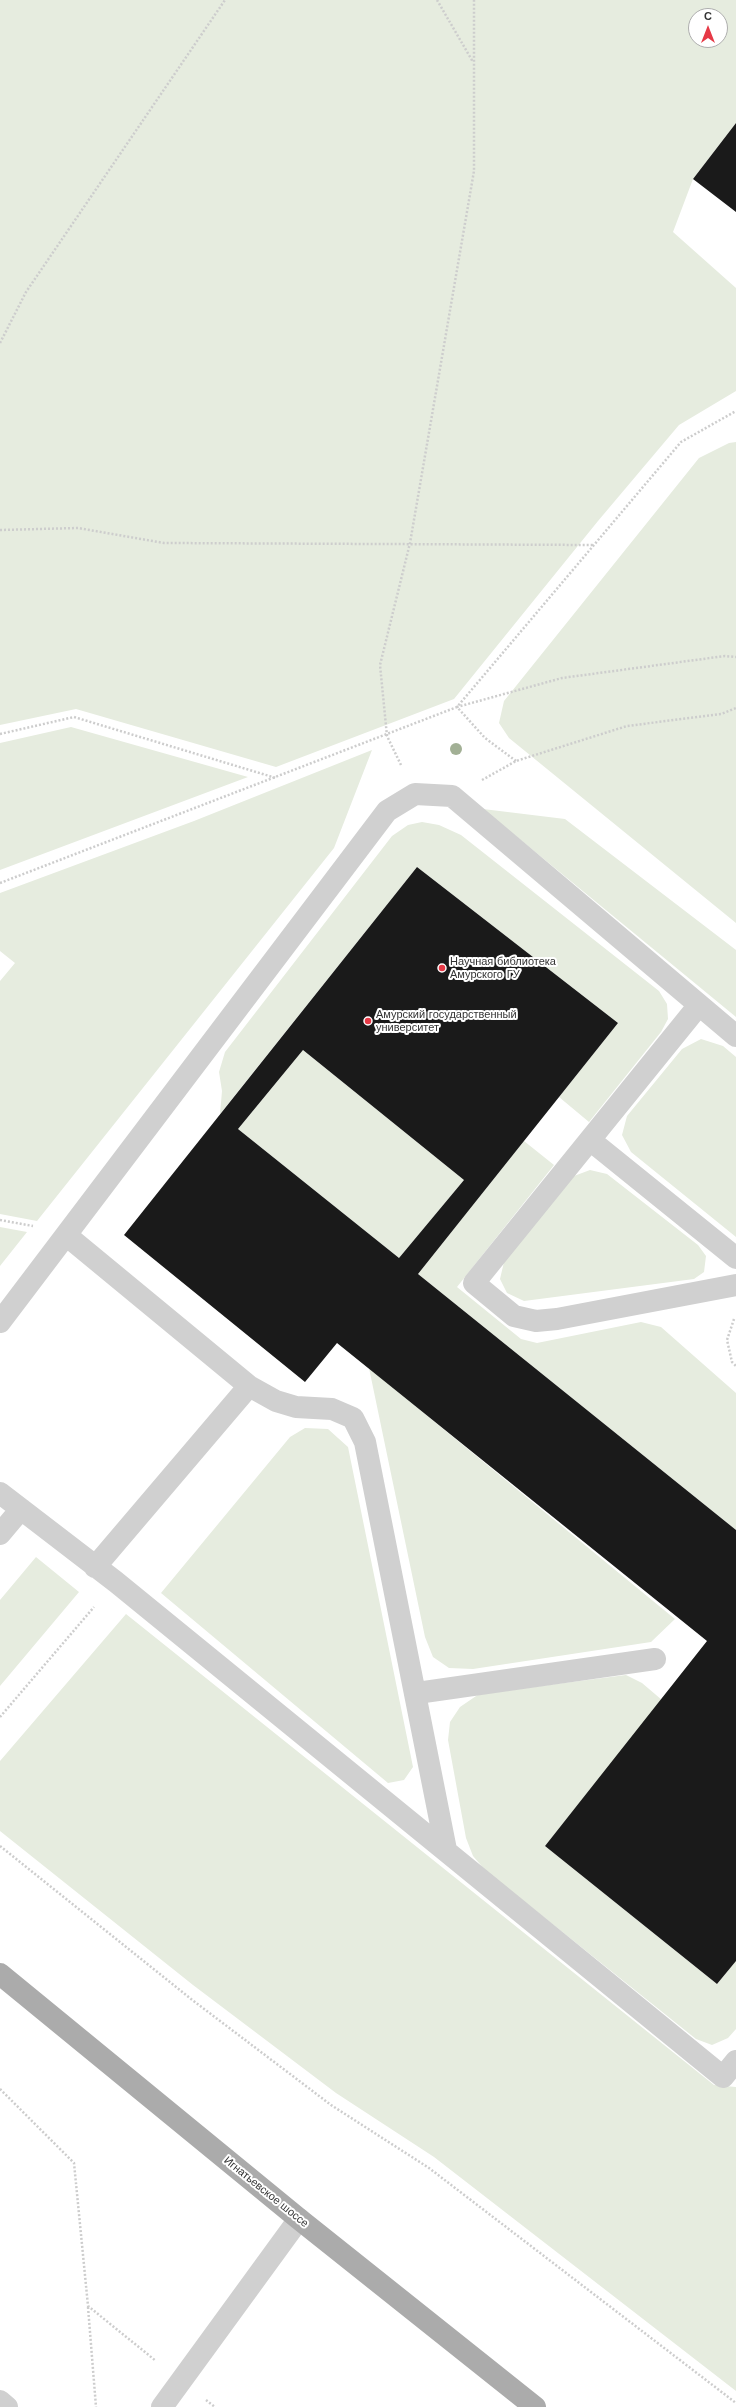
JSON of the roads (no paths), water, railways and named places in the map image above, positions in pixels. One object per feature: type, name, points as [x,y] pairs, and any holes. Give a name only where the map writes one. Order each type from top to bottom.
[{"type":"main road","name":"Игнатьевское шоссе","points":[[0,1974],[300,2219],[535,2407]]},
{"type":"lane","points":[[0,1322],[387,811],[415,794],[452,796],[736,1036]]},
{"type":"lane","points":[[699,1005],[474,1284],[514,1316],[536,1321],[557,1319],[736,1285]]},
{"type":"lane","points":[[590,1140],[736,1258]]},
{"type":"lane","points":[[66,1235],[249,1386],[276,1401],[296,1407],[332,1409],[353,1418],[365,1442],[417,1693],[446,1850]]},
{"type":"lane","points":[[95,1567],[249,1386]]},
{"type":"lane","points":[[0,1493],[116,1582],[723,2077],[736,2061]]},
{"type":"lane","points":[[0,1534],[21,1509]]},
{"type":"lane","points":[[417,1693],[655,1660]]},
{"type":"lane","points":[[162,2407],[300,2219]]},
{"type":"lane","points":[[0,2401],[7,2407]]},
{"type":"place","name":"Научная библиотека Амурского ГУ","points":[[442,968]]},
{"type":"place","name":"Амурский государственный университет","points":[[368,1021]]}]
